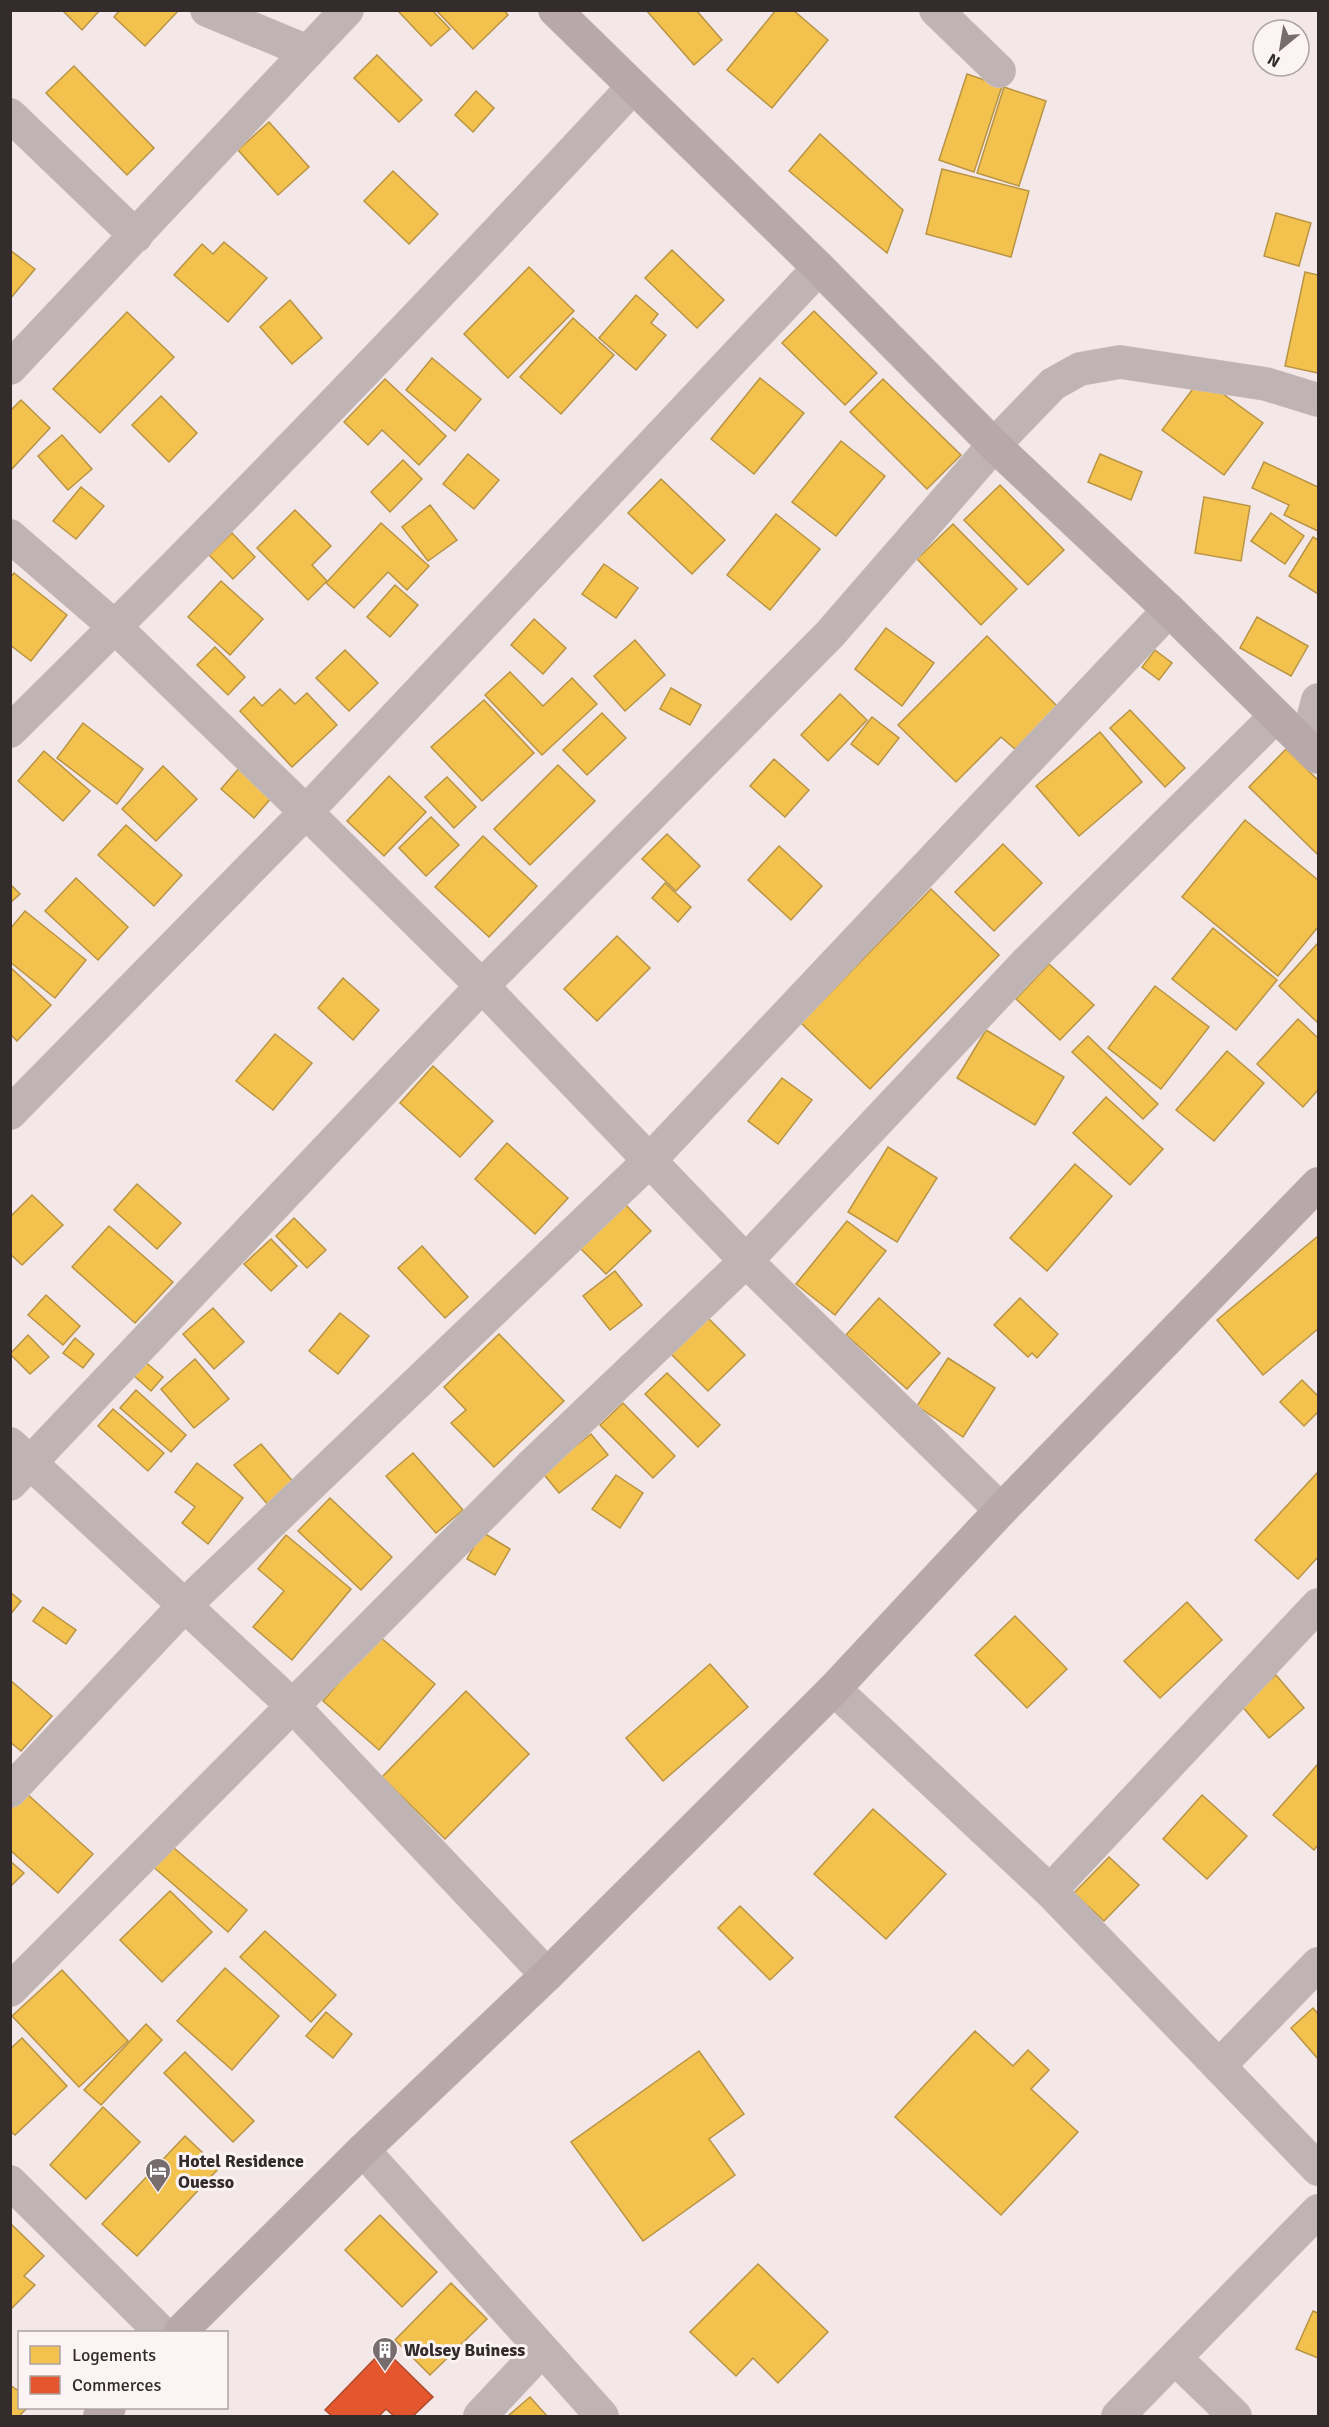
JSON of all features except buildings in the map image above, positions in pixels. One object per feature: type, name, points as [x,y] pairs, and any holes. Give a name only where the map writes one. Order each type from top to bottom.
[{"type":"street","points":[[207,10],[306,51]]},
{"type":"street","points":[[10,368],[347,10]]},
{"type":"street","points":[[936,10],[999,71]]},
{"type":"street","points":[[569,16],[633,87],[819,268],[994,445],[1312,751]]},
{"type":"street","points":[[10,731],[436,300],[633,87]]},
{"type":"street","points":[[10,115],[136,236]]},
{"type":"street","points":[[10,1113],[306,812],[819,268]]},
{"type":"street","points":[[547,1976],[292,1705],[184,1606],[17,1464],[482,986],[830,634],[994,445],[1053,384],[1080,369],[1120,362],[1266,384],[1318,400]]},
{"type":"street","points":[[10,536],[115,627],[306,812],[482,986],[648,1162],[746,1261],[1001,1510]]},
{"type":"street","points":[[10,1791],[184,1606],[648,1162],[1168,610]]},
{"type":"street","points":[[1312,751],[1318,700]]},
{"type":"street","points":[[10,1990],[533,1464],[746,1261],[1028,961],[1276,716]]},
{"type":"street","points":[[181,2331],[363,2150],[547,1976],[834,1689],[1001,1510],[1318,1184]]},
{"type":"street","points":[[1050,1891],[1318,1605]]},
{"type":"street","points":[[834,1689],[1050,1891],[1318,2169]]},
{"type":"street","points":[[1219,2066],[1318,1964]]},
{"type":"street","points":[[363,2150],[541,2351],[602,2416]]},
{"type":"street","points":[[10,2182],[160,2331]]},
{"type":"street","points":[[1118,2416],[1318,2211]]},
{"type":"street","points":[[480,2416],[541,2351]]},
{"type":"street","points":[[1175,2358],[1235,2416]]},
{"type":"place","name":"Hotel Residence Ouesso","points":[[158,2194]]},
{"type":"place","name":"Wolsey Buiness","points":[[385,2373]]}]
